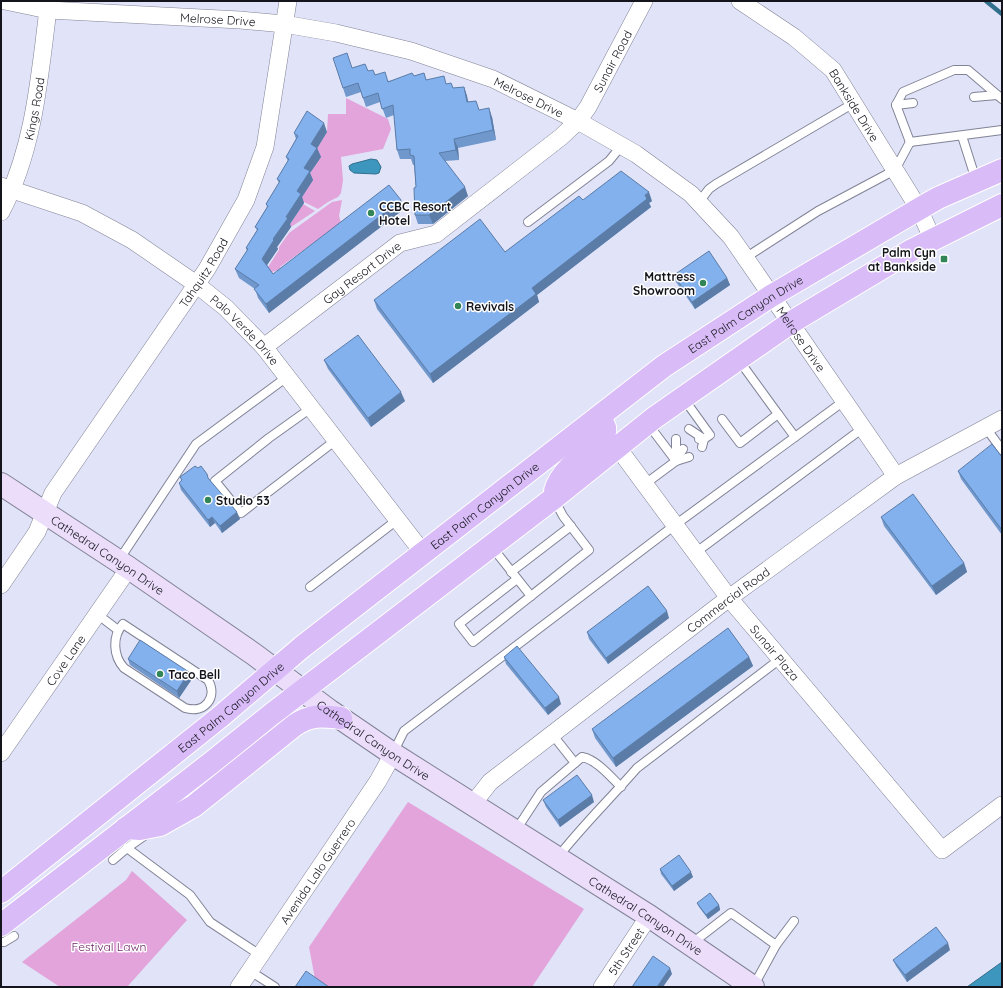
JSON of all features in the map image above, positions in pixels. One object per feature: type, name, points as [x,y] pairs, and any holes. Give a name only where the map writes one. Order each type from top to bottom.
[{"type":"main road","name":"East Palm Canyon Drive","points":[[1,892],[214,710],[274,669],[424,554],[664,366],[771,296],[919,208],[1002,170]]},
{"type":"main road","points":[[8,931],[126,838],[302,690],[554,498],[647,424],[790,323],[912,250],[1002,205]]},
{"type":"main road","points":[[554,498],[556,486],[571,465],[606,434],[606,428],[599,417]]},
{"type":"main road","points":[[126,838],[140,829],[160,825],[194,806],[305,718],[320,716],[341,718]]},
{"type":"main road","points":[[1,880],[26,859],[46,855]]},
{"type":"street","name":"Melrose Drive","points":[[4,1],[48,6],[284,24],[336,33],[411,51],[493,79],[578,120],[636,154],[691,194],[731,237],[896,476]]},
{"type":"street","name":"Tahquitz Road","points":[[1,585],[37,532],[54,493],[196,284],[222,244],[246,200],[265,146],[288,1]]},
{"type":"street","name":"Sunair Road","points":[[578,120],[588,107],[644,1]]},
{"type":"street","name":"Bankside Drive","points":[[740,1],[794,36],[833,70],[919,208],[933,240]]},
{"type":"street","name":"Kings Road","points":[[1,212],[7,188],[19,169],[37,98],[48,6]]},
{"type":"street","name":"Gay Resort Drive","points":[[264,348],[400,243],[436,234],[561,137],[578,120]]},
{"type":"street","name":"Palo Verde Drive","points":[[7,188],[82,213],[132,240],[196,284],[226,308],[264,348],[287,376],[424,554]]},
{"type":"street","name":"Commercial Road","points":[[472,805],[490,782],[729,598],[896,476],[1002,419]]},
{"type":"street","name":"Sunair Plaza","points":[[618,448],[729,598],[942,850],[1002,805]]},
{"type":"street","name":"Cathedral Canyon Drive","points":[[1,484],[124,564],[392,754],[649,916],[753,987]]},
{"type":"street","name":"Cove Lane","points":[[1,753],[97,614],[124,564]]},
{"type":"street","name":"Avenida Lalo Guerrero","points":[[239,987],[378,781],[392,754]]},
{"type":"street","name":"5th Street","points":[[602,987],[649,916]]},
{"type":"lane","points":[[745,258],[818,211],[895,170],[910,142],[896,105],[903,92],[954,70],[968,70],[1000,97]]},
{"type":"lane","points":[[974,97],[1000,97]]},
{"type":"lane","points":[[699,202],[709,189],[716,184],[854,103]]},
{"type":"lane","points":[[896,105],[913,103]]},
{"type":"lane","points":[[910,142],[1000,131]]},
{"type":"lane","points":[[962,136],[977,181]]},
{"type":"lane","points":[[528,222],[609,161],[622,145]]},
{"type":"lane","points":[[738,359],[795,437]]},
{"type":"lane","points":[[124,564],[196,444],[287,376]]},
{"type":"lane","points":[[683,398],[710,435],[701,442],[689,429]]},
{"type":"lane","points":[[392,754],[404,731],[844,400]]},
{"type":"lane","points":[[311,408],[269,438],[214,482],[241,513],[336,440]]},
{"type":"lane","points":[[722,419],[740,443],[778,414]]},
{"type":"lane","points":[[647,424],[676,461]]},
{"type":"lane","points":[[695,553],[862,428]]},
{"type":"lane","points":[[986,428],[1002,450]]},
{"type":"lane","points":[[676,439],[676,461]]},
{"type":"lane","points":[[676,461],[683,449]]},
{"type":"lane","points":[[645,484],[676,461],[689,457]]},
{"type":"lane","points":[[517,579],[459,624],[473,642],[589,550],[563,516],[554,498]]},
{"type":"lane","points":[[310,587],[397,520]]},
{"type":"lane","points":[[512,572],[571,526]]},
{"type":"lane","points":[[491,546],[530,596]]},
{"type":"lane","points":[[97,614],[118,630]]},
{"type":"lane","points":[[124,624],[208,680],[212,687],[214,710],[201,708],[193,710],[185,708],[124,668],[118,661],[115,650],[118,630],[124,624]]},
{"type":"lane","points":[[557,858],[591,817],[621,787],[637,768],[780,659]]},
{"type":"lane","points":[[552,734],[575,763]]},
{"type":"lane","points":[[515,832],[541,792],[582,757],[587,758],[606,772],[621,787]]},
{"type":"lane","points":[[113,860],[126,838],[190,895],[210,922],[260,955]]},
{"type":"lane","points":[[690,944],[731,913],[776,945]]},
{"type":"lane","points":[[753,987],[776,945],[794,921]]},
{"type":"lane","points":[[1,942],[4,942],[8,931]]},
{"type":"lane","points":[[250,970],[275,987]]},
{"type":"green space","points":[[346,98],[388,119],[391,129],[383,149],[341,157],[343,180],[341,193],[338,197],[318,209],[300,200],[308,177],[320,157],[315,152],[327,132],[328,114],[346,114]]},
{"type":"green space","points":[[342,200],[339,216],[341,223],[280,267],[281,269],[272,272],[273,275],[268,267],[289,233],[332,202]]},
{"type":"green space","points":[[303,204],[315,211],[291,227],[287,221],[291,223]]},
{"type":"green space","points":[[408,802],[584,909],[532,987],[326,987],[315,979],[309,947]]},
{"type":"green space","name":"Festival Lawn","points":[[132,871],[187,920],[127,987],[60,987],[22,962],[126,880]]},
{"type":"water","points":[[371,159],[377,160],[381,167],[379,173],[354,173],[350,170],[349,166],[352,164]]},
{"type":"water","points":[[1002,962],[1002,987],[967,987]]},
{"type":"building","points":[[347,53],[352,68],[365,64],[368,71],[373,70],[375,75],[385,72],[388,82],[412,73],[414,76],[424,73],[426,80],[444,76],[446,84],[451,83],[453,88],[464,87],[467,102],[476,101],[479,110],[489,108],[493,130],[454,139],[456,150],[439,153],[465,187],[429,215],[415,215],[414,188],[416,187],[414,156],[410,155],[410,149],[397,150],[393,105],[382,109],[378,93],[363,98],[358,83],[343,88],[333,58]]},
{"type":"building","points":[[307,111],[324,123],[311,144],[317,148],[304,168],[310,171],[297,191],[301,194],[286,217],[288,218],[273,239],[274,240],[262,259],[273,274],[389,185],[401,200],[266,304],[254,289],[259,285],[235,269],[248,249],[246,248],[258,229],[255,227],[268,206],[266,204],[280,181],[277,179],[289,159],[286,157],[298,136],[294,133]]},
{"type":"building","points":[[621,171],[649,192],[645,195],[647,199],[532,288],[536,294],[430,374],[374,300],[480,219],[505,252],[579,196],[583,200]]},
{"type":"building","name":"Mattress Showroom","points":[[709,251],[727,278],[692,302],[674,275]]},
{"type":"building","points":[[358,335],[401,392],[368,418],[324,360]]},
{"type":"building","points":[[992,444],[1002,457],[1002,530],[958,471]]},
{"type":"building","points":[[195,466],[198,468],[201,466],[208,478],[237,512],[220,526],[212,517],[208,520],[179,483],[182,480],[180,477]]},
{"type":"building","points":[[913,494],[964,563],[932,586],[881,517]]},
{"type":"building","points":[[648,586],[667,611],[606,658],[587,632]]},
{"type":"building","points":[[728,628],[749,657],[613,758],[592,729]]},
{"type":"building","name":"Taco Bell","points":[[140,640],[189,672],[177,691],[128,659]]},
{"type":"building","points":[[517,646],[559,697],[545,708],[504,657]]},
{"type":"building","points":[[577,775],[592,795],[558,820],[543,800]]},
{"type":"building","points":[[679,855],[691,872],[672,886],[660,869]]},
{"type":"building","points":[[710,893],[719,905],[706,915],[697,903]]},
{"type":"building","points":[[936,927],[948,943],[905,975],[893,960]]},
{"type":"building","points":[[653,956],[670,968],[657,987],[632,987]]},
{"type":"building","points":[[306,971],[329,987],[295,987]]},
{"type":"waterway","points":[[986,1],[1002,14]]},
{"type":"place","name":"CCBC Resort Hotel","points":[[371,213]]},
{"type":"place","name":"Palm Cyn at Bankside","points":[[944,259]]},
{"type":"place","name":"Mattress Showroom","points":[[703,283]]},
{"type":"place","name":"Revivals","points":[[458,306]]},
{"type":"place","name":"Studio 53","points":[[208,500]]},
{"type":"place","name":"Taco Bell","points":[[160,674]]}]
